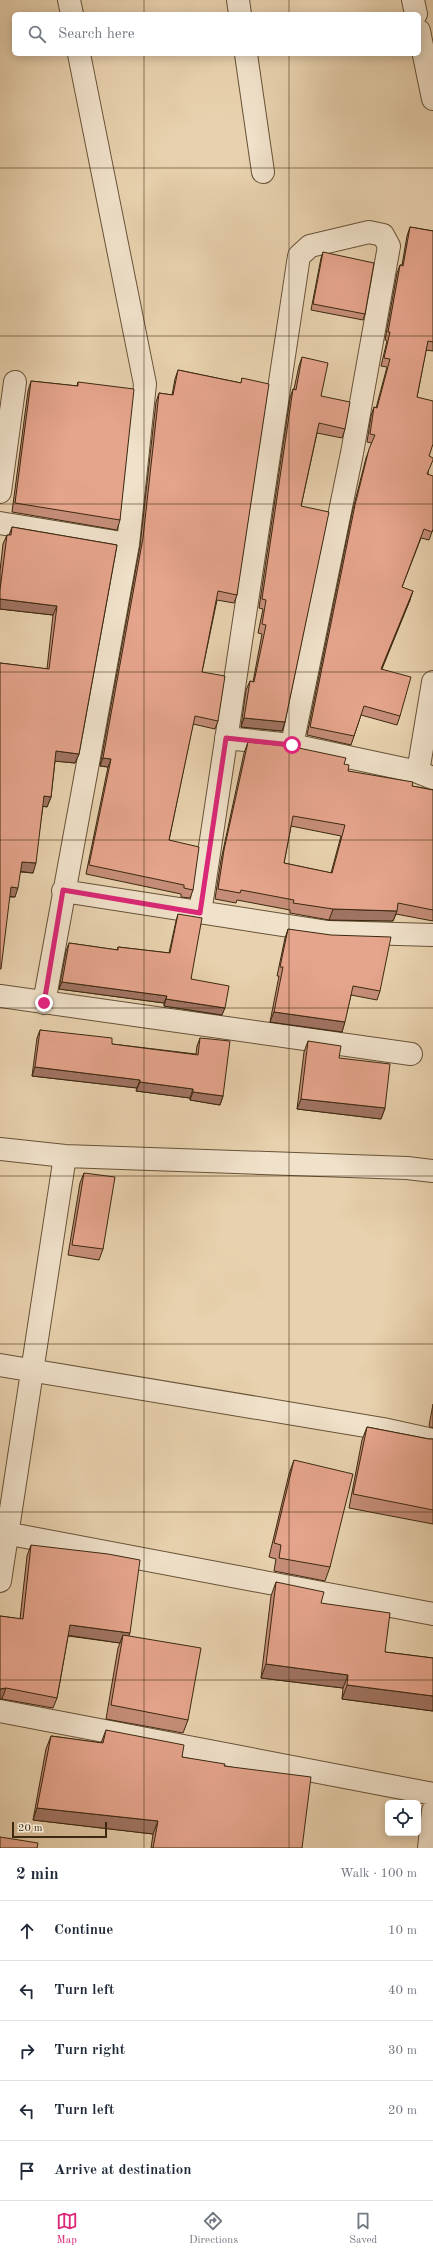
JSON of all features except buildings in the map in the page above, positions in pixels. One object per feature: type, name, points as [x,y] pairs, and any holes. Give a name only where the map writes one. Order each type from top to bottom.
[{"type":"street","points":[[69,0],[72,12]]},
{"type":"street","points":[[238,0],[240,12]]},
{"type":"street","points":[[413,0],[416,12]]},
{"type":"street","points":[[421,41],[433,99]]},
{"type":"street","points":[[44,1003],[63,890],[128,544],[145,384],[79,56]]},
{"type":"street","points":[[246,56],[264,172]]},
{"type":"street","points":[[200,913],[299,256],[310,246],[369,232],[383,235],[390,246],[352,453],[292,745]]},
{"type":"street","points":[[0,492],[16,382]]},
{"type":"street","points":[[0,523],[128,544]]},
{"type":"street","points":[[226,738],[292,745],[426,775],[433,682]]},
{"type":"street","points":[[63,890],[200,913],[328,932],[433,934]]},
{"type":"street","points":[[0,996],[411,1054]]},
{"type":"street","points":[[0,1149],[65,1156],[407,1168],[433,1171]]},
{"type":"street","points":[[0,1581],[4,1533],[33,1370],[65,1156]]},
{"type":"street","points":[[0,1365],[383,1429],[433,1440]]},
{"type":"street","points":[[4,1533],[433,1614]]},
{"type":"street","points":[[0,1711],[433,1794]]},
{"type":"street","points":[[429,1848],[433,1811]]},
{"type":"route","points":[[44,1003],[63,890],[200,913],[226,738],[292,745]]}]
